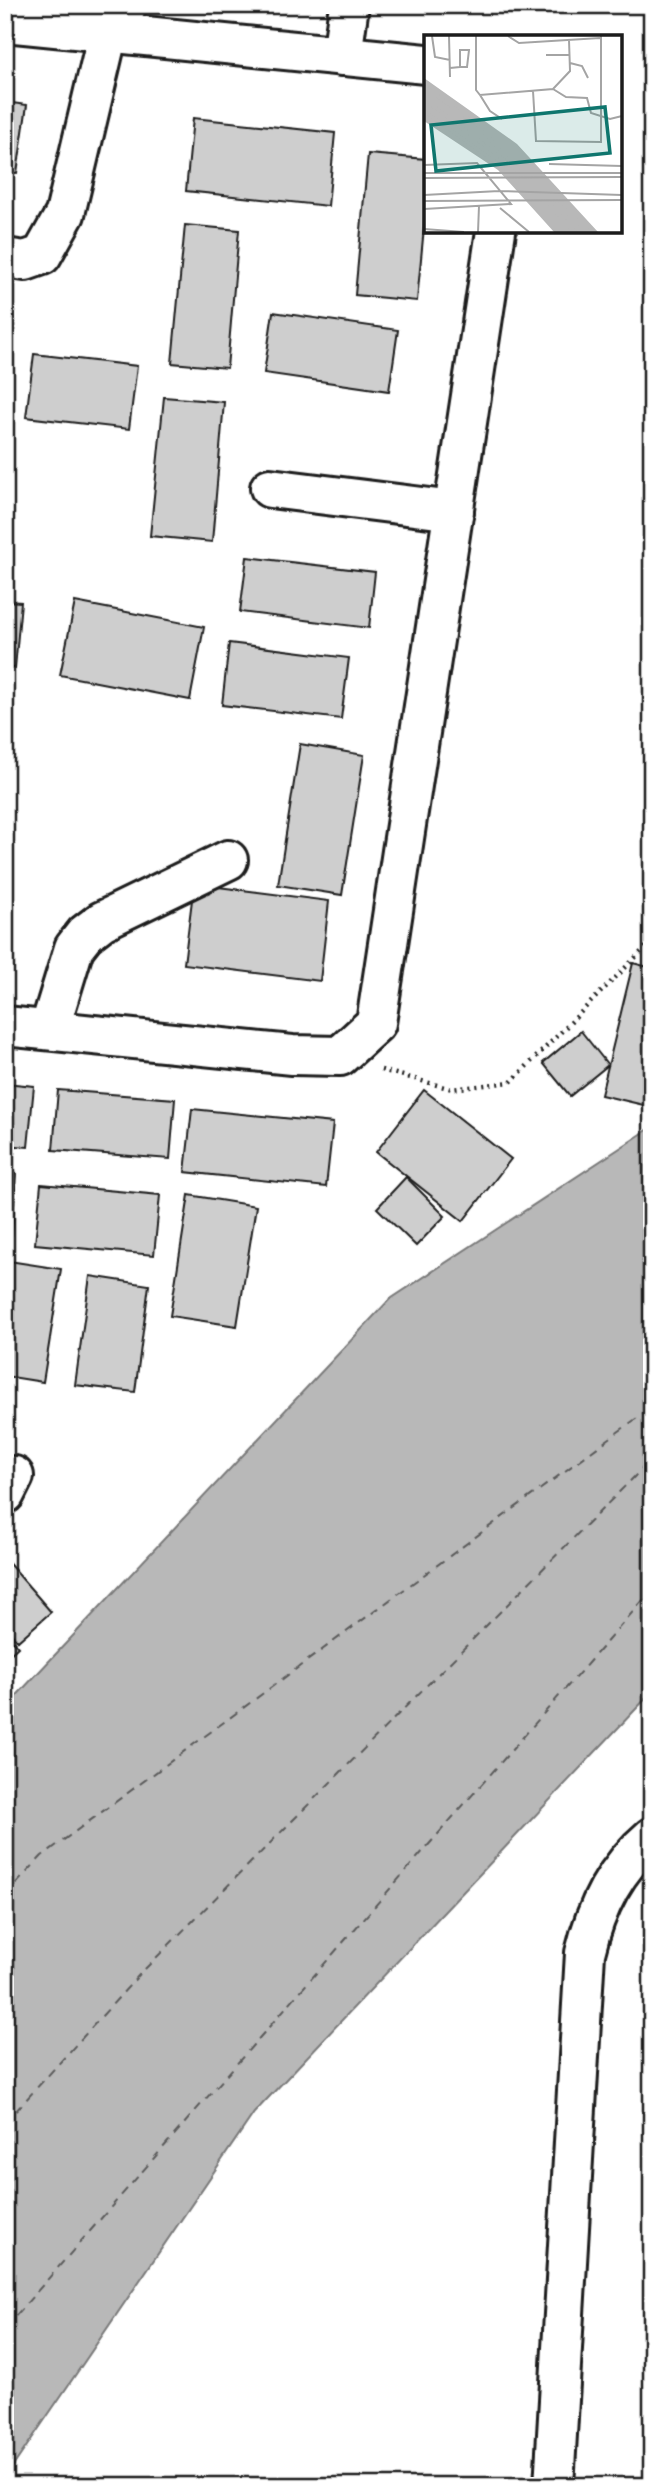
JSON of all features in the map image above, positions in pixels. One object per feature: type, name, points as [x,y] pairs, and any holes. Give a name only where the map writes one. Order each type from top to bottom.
[{"type":"street","points":[[342,56],[349,5]]},
{"type":"street","points":[[5,258],[25,261],[42,256],[65,214],[118,19]]},
{"type":"street","points":[[5,22],[118,19],[342,56],[424,64]]},
{"type":"street","points":[[5,1026],[292,1055],[340,1056],[376,1023],[496,233]]},
{"type":"street","points":[[270,488],[454,510]]},
{"type":"street","points":[[49,1030],[74,948],[85,934],[102,920],[228,860]]},
{"type":"street","points":[[554,2486],[585,1953],[592,1922],[607,1891],[621,1868],[652,1838]]},
{"type":"path","points":[[340,1056],[398,1076],[452,1089],[511,1082],[652,941]]},
{"type":"shaded area","points":[[652,1127],[652,1692],[254,2113],[5,2478],[5,1708],[389,1300]]},
{"type":"building","points":[[5,102],[27,105],[17,173],[5,172]]},
{"type":"building","points":[[193,118],[335,133],[328,206],[186,191]]},
{"type":"building","points":[[368,154],[424,159],[424,227],[417,301],[355,295]]},
{"type":"building","points":[[185,225],[239,230],[227,368],[172,363]]},
{"type":"building","points":[[273,312],[398,330],[389,391],[264,373]]},
{"type":"building","points":[[34,354],[137,366],[129,429],[26,417]]},
{"type":"building","points":[[164,397],[224,402],[212,542],[150,536]]},
{"type":"building","points":[[247,557],[375,572],[369,628],[240,612]]},
{"type":"building","points":[[5,601],[21,602],[15,668],[5,667]]},
{"type":"building","points":[[75,602],[204,627],[190,700],[60,675]]},
{"type":"building","points":[[229,643],[349,658],[341,719],[222,705]]},
{"type":"building","points":[[300,744],[364,755],[342,895],[278,885]]},
{"type":"building","points":[[194,884],[329,901],[320,981],[184,964]]},
{"type":"building","points":[[633,963],[652,968],[652,1107],[601,1095]]},
{"type":"building","points":[[581,1031],[608,1065],[570,1096],[543,1063]]},
{"type":"building","points":[[5,1083],[34,1086],[28,1147],[5,1145]]},
{"type":"building","points":[[58,1090],[175,1099],[170,1159],[53,1150]]},
{"type":"building","points":[[424,1090],[511,1159],[463,1221],[376,1152]]},
{"type":"building","points":[[192,1109],[333,1123],[326,1187],[185,1172]]},
{"type":"building","points":[[5,1173],[16,1174],[12,1235],[5,1235]]},
{"type":"building","points":[[406,1177],[445,1216],[416,1246],[377,1208]]},
{"type":"building","points":[[41,1184],[160,1195],[154,1255],[35,1244]]},
{"type":"building","points":[[189,1195],[256,1206],[237,1326],[170,1316]]},
{"type":"building","points":[[9,1261],[61,1269],[43,1382],[5,1376],[5,1284]]},
{"type":"building","points":[[90,1276],[149,1285],[135,1392],[75,1385]]},
{"type":"building","points":[[5,1559],[51,1612],[18,1641],[5,1627]]},
{"type":"building","points":[[5,1632],[18,1647],[5,1659]]},
{"type":"ferry route","points":[[5,1896],[42,1856],[652,1407]]},
{"type":"ferry route","points":[[5,2123],[139,1975],[652,1459]]},
{"type":"ferry route","points":[[5,2328],[652,1590]]}]
